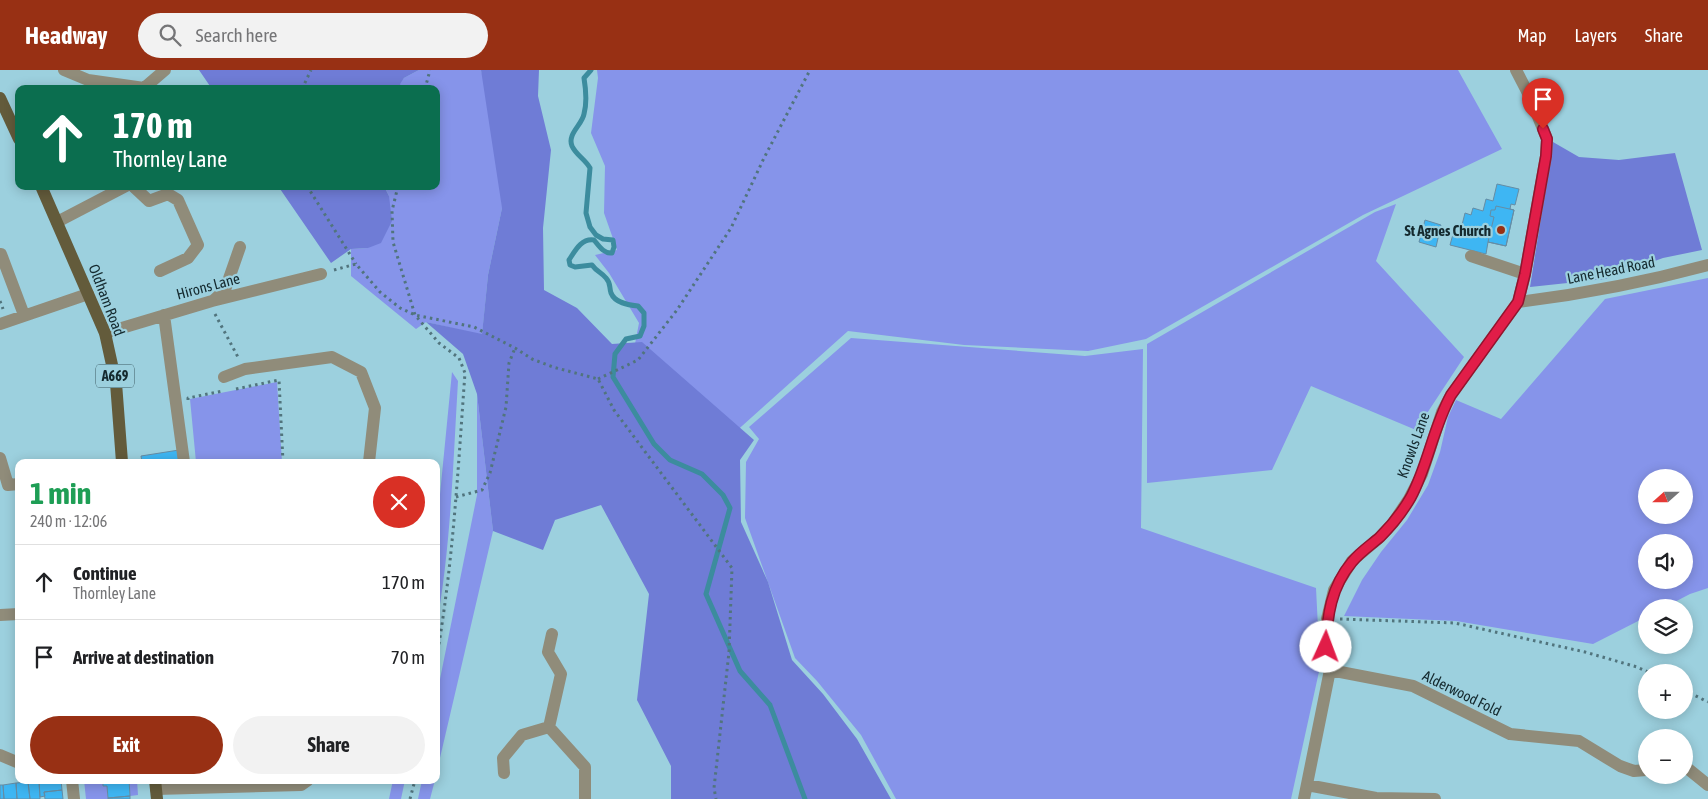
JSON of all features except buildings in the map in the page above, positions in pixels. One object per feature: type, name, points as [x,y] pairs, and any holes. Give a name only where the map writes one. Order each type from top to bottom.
[{"type":"main road","points":[[0,98],[15,130]]},
{"type":"main road","name":"Oldham Road","points":[[43,190],[105,333],[116,383],[122,459]]},
{"type":"street","points":[[64,70],[88,80],[123,85]]},
{"type":"street","points":[[148,85],[165,70]]},
{"type":"street","points":[[1516,70],[1547,139],[1546,156],[1525,274],[1518,302]]},
{"type":"street","points":[[57,222],[118,190]]},
{"type":"street","points":[[138,190],[150,201],[168,194],[178,200],[198,245],[188,258],[160,271]]},
{"type":"street","points":[[210,302],[225,290],[240,247]]},
{"type":"street","points":[[1,254],[24,316]]},
{"type":"street","points":[[1471,256],[1525,274]]},
{"type":"street","name":"Lane Head Road","points":[[1518,302],[1603,290],[1665,277],[1708,265]]},
{"type":"street","name":"Hirons Lane","points":[[105,333],[210,302],[321,274]]},
{"type":"street","points":[[0,324],[88,294]]},
{"type":"street","name":"Knowls Lane","points":[[1304,799],[1330,670],[1326,647],[1327,619],[1334,590],[1352,561],[1380,538],[1410,500],[1422,474],[1442,412],[1451,395],[1518,302]]},
{"type":"street","points":[[164,315],[184,459]]},
{"type":"street","points":[[224,377],[244,369],[332,358],[361,372],[375,408],[369,459]]},
{"type":"street","points":[[0,458],[8,485],[15,484]]},
{"type":"street","points":[[0,615],[15,614]]},
{"type":"street","points":[[549,726],[561,674],[548,652],[552,634]]},
{"type":"street","name":"Alderwood Fold","points":[[1330,670],[1413,686],[1510,734],[1579,741],[1620,766],[1630,770],[1638,770]]},
{"type":"street","points":[[504,773],[503,758],[522,734],[549,726]]},
{"type":"street","points":[[549,726],[585,767],[585,799]]},
{"type":"street","points":[[0,755],[15,761]]},
{"type":"street","points":[[1693,773],[1708,785]]},
{"type":"street","points":[[72,784],[74,799]]},
{"type":"street","points":[[156,789],[214,784]]},
{"type":"street","points":[[263,784],[302,784]]},
{"type":"street","points":[[1307,785],[1376,798],[1436,799]]},
{"type":"path","points":[[304,85],[311,70]]},
{"type":"path","points":[[426,85],[430,70]]},
{"type":"path","points":[[310,190],[356,264],[380,292],[400,308],[415,315],[474,327],[515,348],[532,360],[600,378],[638,360],[677,310],[731,228],[764,158],[810,70]]},
{"type":"path","points":[[397,190],[392,211],[393,242],[415,315],[439,343],[459,358],[465,373],[446,604],[440,638]]},
{"type":"path","points":[[321,274],[356,264]]},
{"type":"path","points":[[210,302],[244,369]]},
{"type":"path","points":[[456,497],[482,490],[490,473],[506,407],[509,363],[515,348]]},
{"type":"path","points":[[600,378],[614,410],[732,568],[729,652],[714,788],[716,799]]},
{"type":"path","points":[[189,407],[188,398],[279,380],[282,459]]},
{"type":"path","points":[[1327,619],[1455,623],[1585,652],[1638,667]]},
{"type":"path","points":[[1693,694],[1708,702]]},
{"type":"path","points":[[410,799],[414,784]]},
{"type":"shaded area","points":[[199,70],[419,70],[404,78],[400,85],[209,85]]},
{"type":"shaded area","points":[[419,70],[481,70],[501,146],[502,208],[488,275],[482,335],[426,322],[416,329],[351,276],[351,249],[368,248],[389,196],[386,190],[440,190],[440,85],[400,85],[404,78]]},
{"type":"shaded area","points":[[481,70],[539,70],[538,96],[551,150],[543,228],[544,290],[577,308],[612,344],[642,342],[754,440],[740,460],[741,522],[768,582],[792,660],[823,694],[857,739],[891,799],[671,799],[671,766],[637,700],[649,594],[601,505],[555,520],[543,550],[493,531],[477,394],[463,354],[426,322],[482,334],[488,275],[502,208]]},
{"type":"shaded area","points":[[597,70],[1458,70],[1502,149],[1363,215],[1146,339],[1088,351],[964,345],[848,331],[713,452],[630,370],[639,323],[609,273],[595,255],[617,250],[604,213],[605,166],[591,133],[598,78]]},
{"type":"shaded area","points":[[1553,142],[1579,157],[1619,160],[1675,153],[1702,250],[1663,258],[1605,279],[1530,287]]},
{"type":"shaded area","points":[[281,190],[386,190],[389,196],[392,221],[381,243],[368,248],[351,249],[331,263]]},
{"type":"shaded area","points":[[1396,204],[1376,261],[1464,357],[1416,430],[1311,386],[1272,470],[1147,483],[1147,344],[1375,212]]},
{"type":"shaded area","points":[[1708,278],[1708,588],[1680,599],[1638,599],[1638,621],[1593,644],[1456,621],[1344,616],[1362,580],[1381,552],[1407,520],[1428,485],[1440,452],[1448,417],[1456,400],[1501,419],[1605,299]]},
{"type":"shaded area","points":[[851,338],[1085,356],[1143,349],[1141,528],[1316,588],[1320,667],[1291,799],[896,799],[861,735],[817,681],[795,658],[745,518],[746,462],[759,439],[749,427]]},
{"type":"shaded area","points":[[452,372],[458,381],[448,536],[440,604],[440,494]]},
{"type":"shaded area","points":[[277,382],[282,459],[196,459],[190,399]]},
{"type":"shaded area","points":[[477,394],[493,531],[440,758],[440,679],[477,495]]},
{"type":"shaded area","points":[[84,784],[103,784],[103,786],[107,786],[108,799],[86,799]]},
{"type":"shaded area","points":[[129,784],[137,784],[138,795],[130,796]]},
{"type":"shaded area","points":[[392,784],[404,784],[401,799],[389,799]]},
{"type":"shaded area","points":[[421,784],[434,784],[430,799],[418,799]]},
{"type":"waterway","points":[[591,70],[584,78],[586,105],[583,118],[571,137],[571,142],[578,155],[590,168],[586,213],[590,227],[596,235],[603,239],[613,240],[614,247],[612,253],[609,253],[602,249],[594,240],[585,241],[569,260],[570,265],[575,267],[592,265],[608,280],[611,293],[616,299],[626,304],[638,306],[644,313],[644,326],[640,336],[626,339],[615,354],[613,377],[654,444],[670,460],[702,474],[723,495],[730,508],[706,594],[740,671],[770,705],[805,799]]},
{"type":"place","name":"St Agnes Church","points":[[1501,230]]},
{"type":"route","points":[[1326,647],[1327,619],[1334,590],[1352,561],[1380,538],[1410,500],[1422,474],[1442,412],[1451,395],[1518,302],[1525,274],[1546,156],[1547,139],[1543,129]]}]
